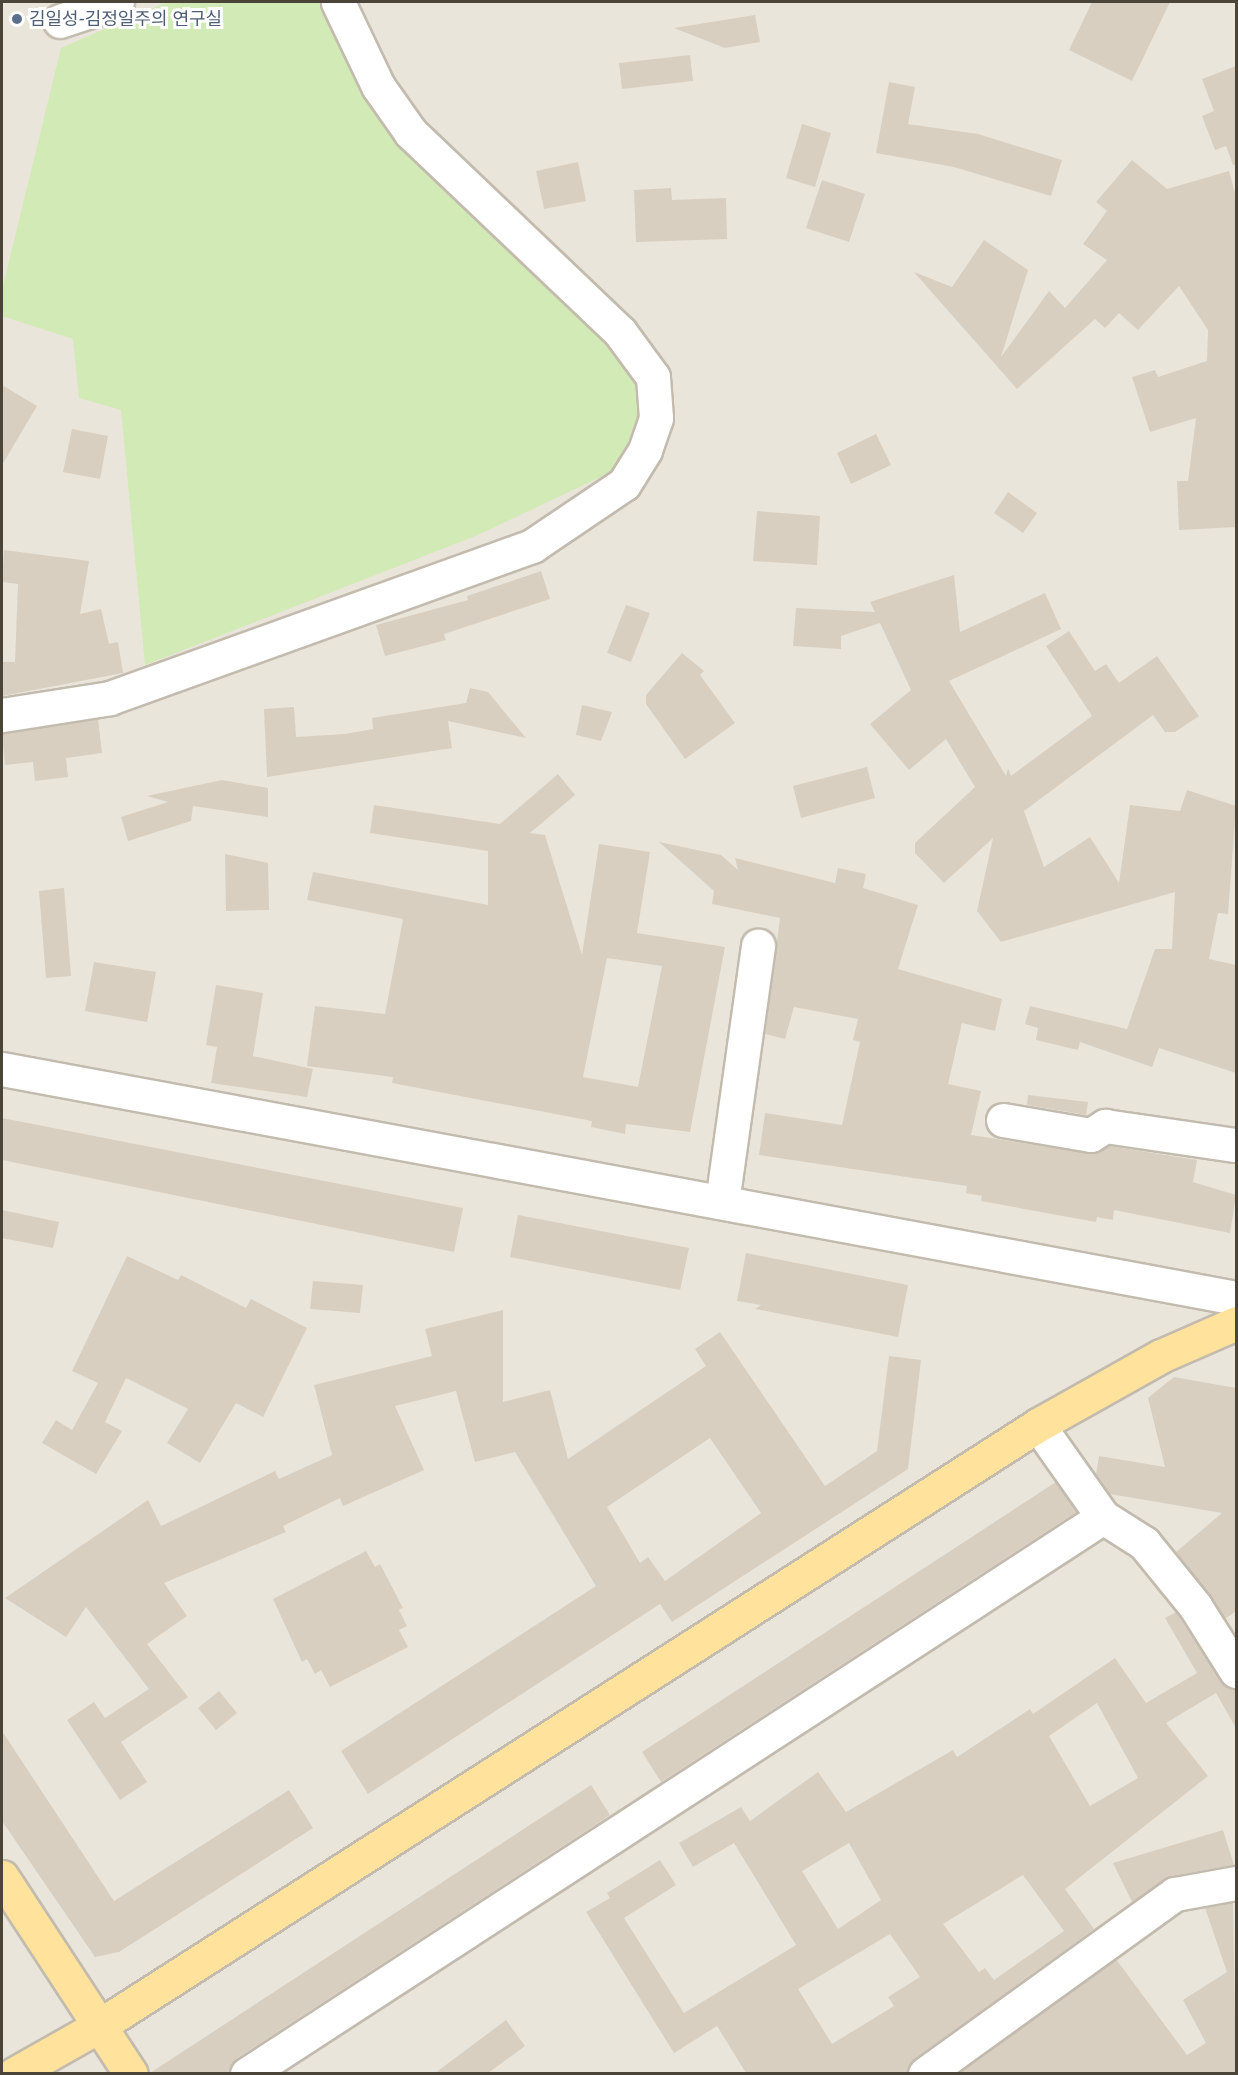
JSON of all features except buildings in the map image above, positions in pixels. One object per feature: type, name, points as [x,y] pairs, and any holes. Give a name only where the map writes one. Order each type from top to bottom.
[{"type":"main road","points":[[14,2073],[99,2026],[1038,1425],[1161,1356],[1236,1323]]},
{"type":"main road","points":[[2,1877],[131,2073]]},
{"type":"street","points":[[60,21],[117,2]]},
{"type":"street","points":[[2,715],[110,698],[531,546],[624,484],[645,450],[656,418],[653,377],[620,332],[411,133],[378,86],[338,2]]},
{"type":"street","points":[[722,1202],[758,946]]},
{"type":"street","points":[[2,1069],[1236,1298]]},
{"type":"street","points":[[1003,1120],[1091,1135],[1105,1126],[1236,1145]]},
{"type":"street","points":[[1038,1425],[1103,1517],[1144,1543],[1195,1606],[1236,1671]]},
{"type":"street","points":[[247,2073],[1103,1517]]},
{"type":"street","points":[[925,2073],[1175,1894],[1236,1883]]},
{"type":"shaded area","points":[[2,2],[1236,2],[1236,2073],[2,2073]]},
{"type":"green space","points":[[167,2],[321,2],[384,125],[523,265],[600,328],[639,385],[642,416],[636,441],[611,472],[478,535],[145,665],[121,410],[79,398],[73,339],[2,316],[2,290],[61,48]]},
{"type":"place","name":"김일성-김정일주의 연구실","points":[[17,19]]}]
